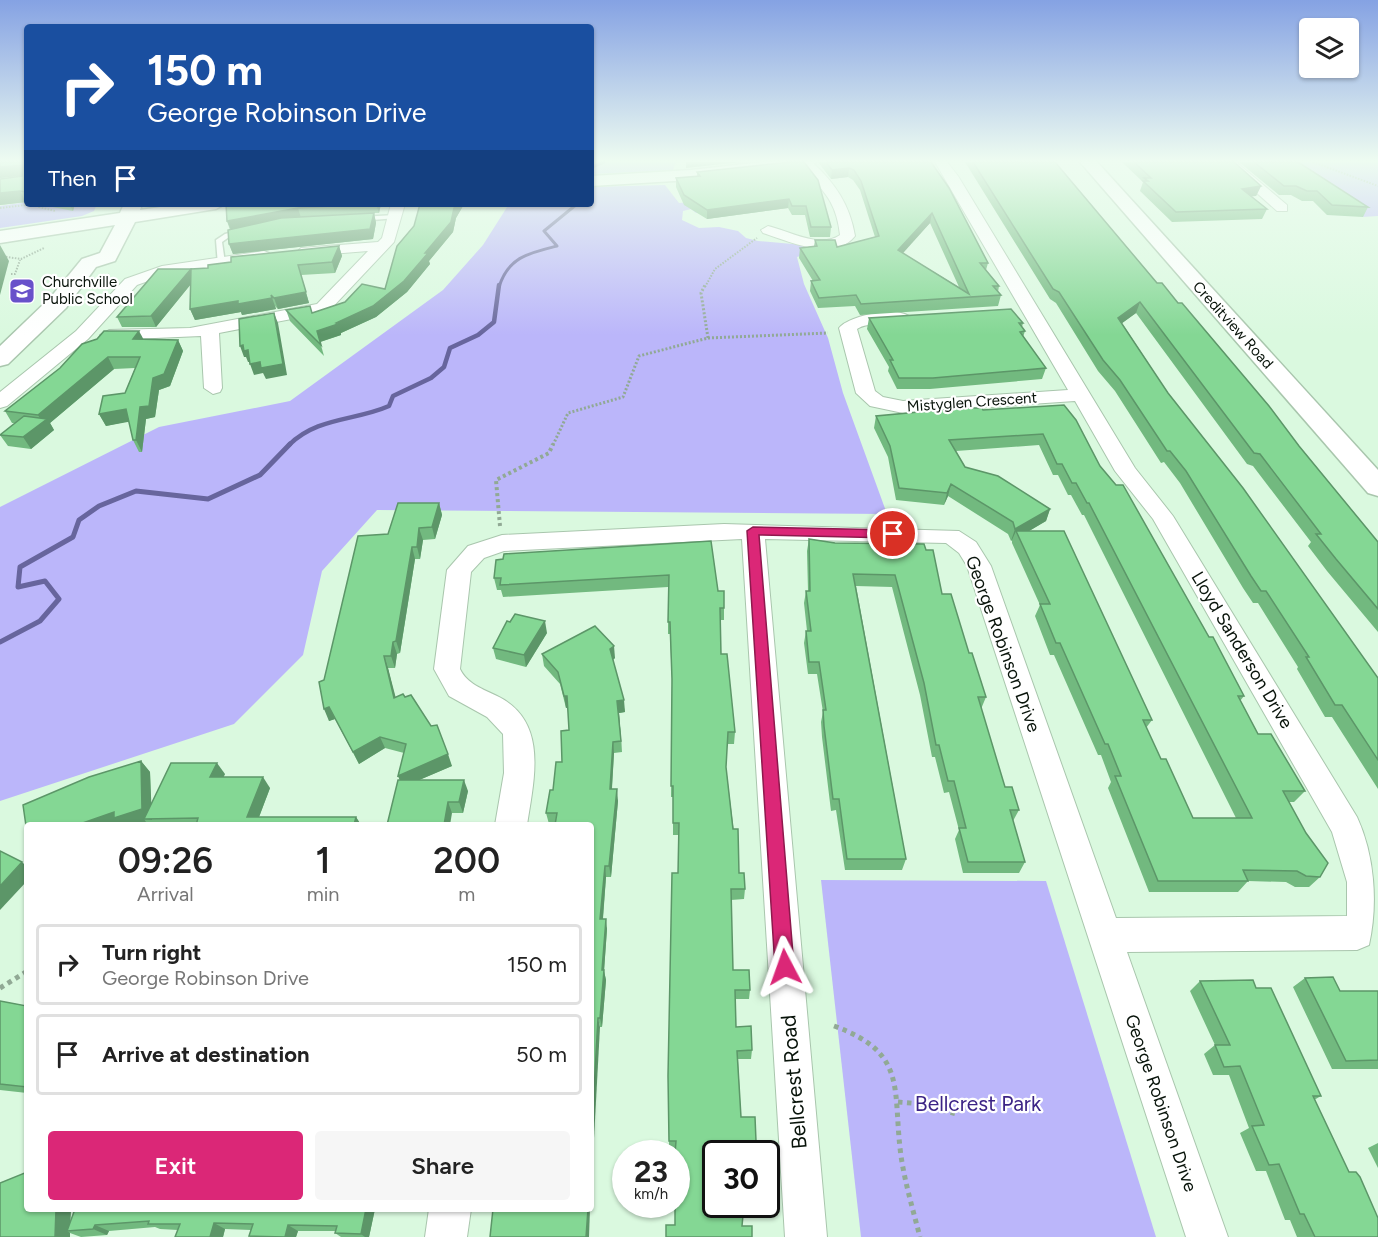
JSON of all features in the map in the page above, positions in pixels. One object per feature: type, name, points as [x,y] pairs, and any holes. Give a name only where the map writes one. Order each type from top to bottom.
[{"type":"street","points":[[0,237],[76,220]]},
{"type":"street","points":[[88,262],[82,259],[102,220]]},
{"type":"street","points":[[0,358],[58,303],[88,262],[108,257],[126,220]]},
{"type":"street","points":[[82,335],[168,335],[322,308],[382,246],[392,233],[394,220]]},
{"type":"street","points":[[768,230],[823,244],[840,242],[848,236],[843,220]]},
{"type":"street","name":"Lloyd Sanderson Drive","points":[[973,220],[1018,311],[1081,395],[1126,471],[1162,516],[1346,827],[1365,878],[1371,904],[1365,927],[1357,933],[1103,935]]},
{"type":"street","name":"Creditview Road","points":[[1140,220],[1378,487]]},
{"type":"street","points":[[0,402],[82,335],[131,282],[142,276],[162,271],[286,254],[382,246]]},
{"type":"street","name":"Mistyglen Crescent","points":[[918,317],[863,320],[850,325],[848,334],[869,398],[887,405],[903,407],[1081,395]]},
{"type":"street","points":[[210,329],[210,370],[213,388]]},
{"type":"street","name":"George Robinson Drive","points":[[511,822],[520,749],[513,724],[499,710],[464,692],[451,682],[447,669],[459,570],[476,552],[501,543],[753,531],[951,536],[968,548],[979,566],[1103,935],[1208,1237]]},
{"type":"street","name":"Bellcrest Road","points":[[753,531],[806,1237]]},
{"type":"street","points":[[446,1237],[450,1212]]},
{"type":"lane","points":[[221,263],[218,241],[222,237],[250,230]]},
{"type":"path","points":[[708,338],[701,293],[715,269],[768,230]]},
{"type":"path","points":[[11,274],[15,274],[21,259]]},
{"type":"path","points":[[500,526],[496,480],[549,453],[568,413],[623,397],[639,356],[708,338],[828,333]]},
{"type":"path","points":[[0,988],[24,973]]},
{"type":"path","points":[[834,1026],[857,1032],[873,1044],[887,1060],[898,1102],[901,1156],[920,1237]]},
{"type":"path","points":[[898,1102],[922,1104],[956,1114]]},
{"type":"green space","points":[[0,220],[57,220],[0,228]]},
{"type":"green space","points":[[499,220],[682,220],[699,228],[719,227],[738,231],[746,238],[758,241],[804,245],[809,253],[797,257],[804,284],[828,338],[843,393],[887,514],[377,510],[322,571],[303,655],[234,724],[0,801],[0,507],[159,427],[290,401],[443,290],[483,245]]},
{"type":"green space","name":"Bellcrest Park","points":[[821,880],[1046,881],[1156,1237],[861,1237]]},
{"type":"building","points":[[273,220],[372,220],[370,229],[229,244],[228,230]]},
{"type":"building","points":[[416,220],[451,220],[425,253],[428,253],[404,281],[373,306],[336,323],[338,324],[317,331],[321,345],[286,310],[310,306],[312,313],[345,302],[362,284],[385,289],[397,246],[414,226]]},
{"type":"building","points":[[809,220],[829,220],[831,227],[811,227]]},
{"type":"building","points":[[874,220],[926,220],[898,250],[969,294],[935,220],[965,220],[988,263],[980,263],[999,286],[993,286],[1001,295],[861,304],[856,295],[819,298],[811,281],[820,280],[800,248],[817,246],[815,240],[835,240],[837,247],[879,236]]},
{"type":"building","points":[[1009,220],[1104,220],[1157,283],[1162,283],[1178,303],[1182,303],[1269,406],[1378,542],[1378,609],[1316,534],[1321,534],[1260,454],[1254,453],[1140,302],[1118,318],[1168,393],[1243,488],[1378,678],[1378,760],[1342,705],[1335,705],[1306,657],[1309,657],[1266,591],[1261,591],[1251,576],[1186,471],[1170,451],[1167,451],[1120,380],[1103,360],[1059,292],[1053,289]]},
{"type":"building","points":[[339,246],[332,262],[298,265],[306,292],[274,298],[271,295],[272,298],[238,304],[238,301],[190,309],[191,269],[208,268],[208,265],[231,262],[231,257]]},
{"type":"building","points":[[158,269],[191,269],[151,316],[117,317]]},
{"type":"building","points":[[1011,309],[1023,323],[1019,323],[1025,331],[1020,332],[1046,368],[933,378],[899,378],[890,360],[893,360],[869,318]]},
{"type":"building","points":[[274,313],[283,364],[261,368],[260,362],[250,364],[248,350],[244,351],[243,345],[240,346],[239,319]]},
{"type":"building","points":[[104,331],[139,331],[133,339],[178,340],[164,374],[153,378],[149,406],[140,407],[136,440],[133,440],[126,409],[99,414],[103,396],[125,393],[140,357],[108,357],[38,415],[5,411],[60,368],[82,344],[97,339]]},
{"type":"building","points":[[1064,405],[1076,420],[1100,466],[1116,485],[1123,485],[1209,637],[1213,637],[1244,696],[1238,696],[1258,734],[1271,734],[1305,791],[1283,791],[1306,833],[1328,863],[1320,877],[1306,876],[1297,871],[1243,870],[1248,881],[1158,881],[1115,776],[1121,776],[1108,744],[1105,744],[1060,643],[1056,643],[1040,604],[1050,604],[1016,531],[1064,531],[1152,720],[1143,720],[1161,759],[1166,759],[1193,818],[1252,818],[1089,503],[1076,483],[1072,483],[1062,464],[1057,464],[1043,434],[949,440],[965,467],[998,476],[1050,509],[1015,529],[1013,522],[951,484],[947,493],[899,488],[890,446],[876,416],[962,408],[982,408],[983,410]]},
{"type":"building","points":[[24,416],[47,419],[23,437],[0,435]]},
{"type":"building","points":[[398,503],[439,503],[432,527],[419,528],[417,547],[412,547],[396,641],[393,642],[391,656],[384,656],[394,698],[403,694],[405,697],[411,695],[431,726],[437,725],[448,754],[398,776],[406,744],[380,737],[353,752],[329,707],[324,709],[319,682],[324,680],[358,536],[388,534]]},
{"type":"building","points":[[809,539],[835,543],[924,544],[926,550],[933,550],[942,594],[951,594],[969,653],[972,653],[986,697],[978,697],[1005,787],[1012,787],[1019,810],[1010,810],[1025,862],[968,862],[959,828],[966,828],[954,781],[948,781],[939,745],[936,745],[924,683],[895,575],[853,574],[906,859],[847,859],[839,799],[833,799],[824,726],[823,710],[826,710],[819,662],[809,662],[806,631],[811,631],[806,591],[810,591]]},
{"type":"building","points":[[711,541],[718,591],[724,591],[724,608],[720,608],[721,654],[727,654],[735,732],[728,732],[726,767],[733,829],[738,829],[739,873],[744,873],[745,889],[731,889],[733,970],[749,970],[750,990],[735,990],[736,1027],[751,1026],[752,1050],[737,1051],[741,1117],[755,1117],[756,1140],[702,1140],[702,1218],[743,1218],[742,1226],[752,1226],[752,1237],[666,1237],[666,1225],[675,1225],[675,1218],[690,1218],[690,1140],[669,1140],[672,873],[678,873],[679,823],[673,823],[673,786],[671,786],[672,679],[670,622],[668,622],[669,575],[500,585],[501,578],[494,578],[496,560],[503,559],[504,554]]},
{"type":"building","points":[[515,614],[545,621],[524,655],[493,648],[507,621],[510,622]]},
{"type":"building","points":[[595,626],[614,646],[610,649],[624,700],[617,701],[621,741],[613,742],[610,789],[617,789],[609,866],[605,866],[600,919],[606,919],[594,1091],[594,822],[556,822],[557,813],[546,813],[550,790],[553,790],[556,762],[562,762],[561,731],[569,730],[567,696],[564,696],[558,672],[542,654]]},
{"type":"building","points":[[141,761],[142,809],[114,818],[114,812],[86,822],[25,822],[23,805],[89,777]]},
{"type":"building","points":[[171,763],[217,763],[210,777],[263,777],[247,817],[356,817],[355,822],[197,822],[198,818],[144,819]]},
{"type":"building","points":[[398,780],[464,780],[459,802],[448,802],[445,822],[388,822]]},
{"type":"building","points":[[0,851],[22,862],[0,886]]},
{"type":"building","points":[[1333,977],[1340,991],[1378,991],[1378,1060],[1346,1061],[1305,978]]},
{"type":"building","points":[[1253,980],[1256,988],[1271,988],[1321,1096],[1313,1096],[1349,1172],[1356,1172],[1360,1177],[1378,1218],[1378,1237],[1315,1237],[1304,1214],[1300,1214],[1279,1164],[1269,1165],[1252,1126],[1264,1125],[1240,1066],[1224,1067],[1215,1045],[1230,1045],[1200,981]]},
{"type":"building","points":[[0,1001],[24,1005],[24,1087],[0,1084]]},
{"type":"building","points":[[24,1173],[24,1212],[56,1212],[55,1237],[0,1237],[0,1183]]},
{"type":"building","points":[[74,1212],[365,1212],[361,1234],[335,1233],[337,1226],[288,1225],[285,1237],[249,1236],[253,1224],[214,1223],[210,1237],[175,1237],[180,1224],[148,1224],[149,1221],[95,1225],[93,1229],[67,1231]]},
{"type":"building","points":[[493,1212],[588,1212],[586,1237],[490,1237]]},
{"type":"waterway","points":[[499,287],[508,269],[521,258],[557,246],[544,231],[558,220]]},
{"type":"waterway","points":[[289,445],[300,436],[324,424],[389,406],[393,396],[431,378],[444,367],[450,348],[478,335],[494,322],[499,285]]},
{"type":"waterway","points":[[0,642],[40,621],[59,599],[45,581],[18,587],[20,567],[73,537],[79,520],[99,506],[136,491],[208,499],[260,475],[289,445]]},
{"type":"place","name":"Churchville Public School","points":[[22,291]]},
{"type":"route","points":[[785,967],[753,531],[893,534]]}]
